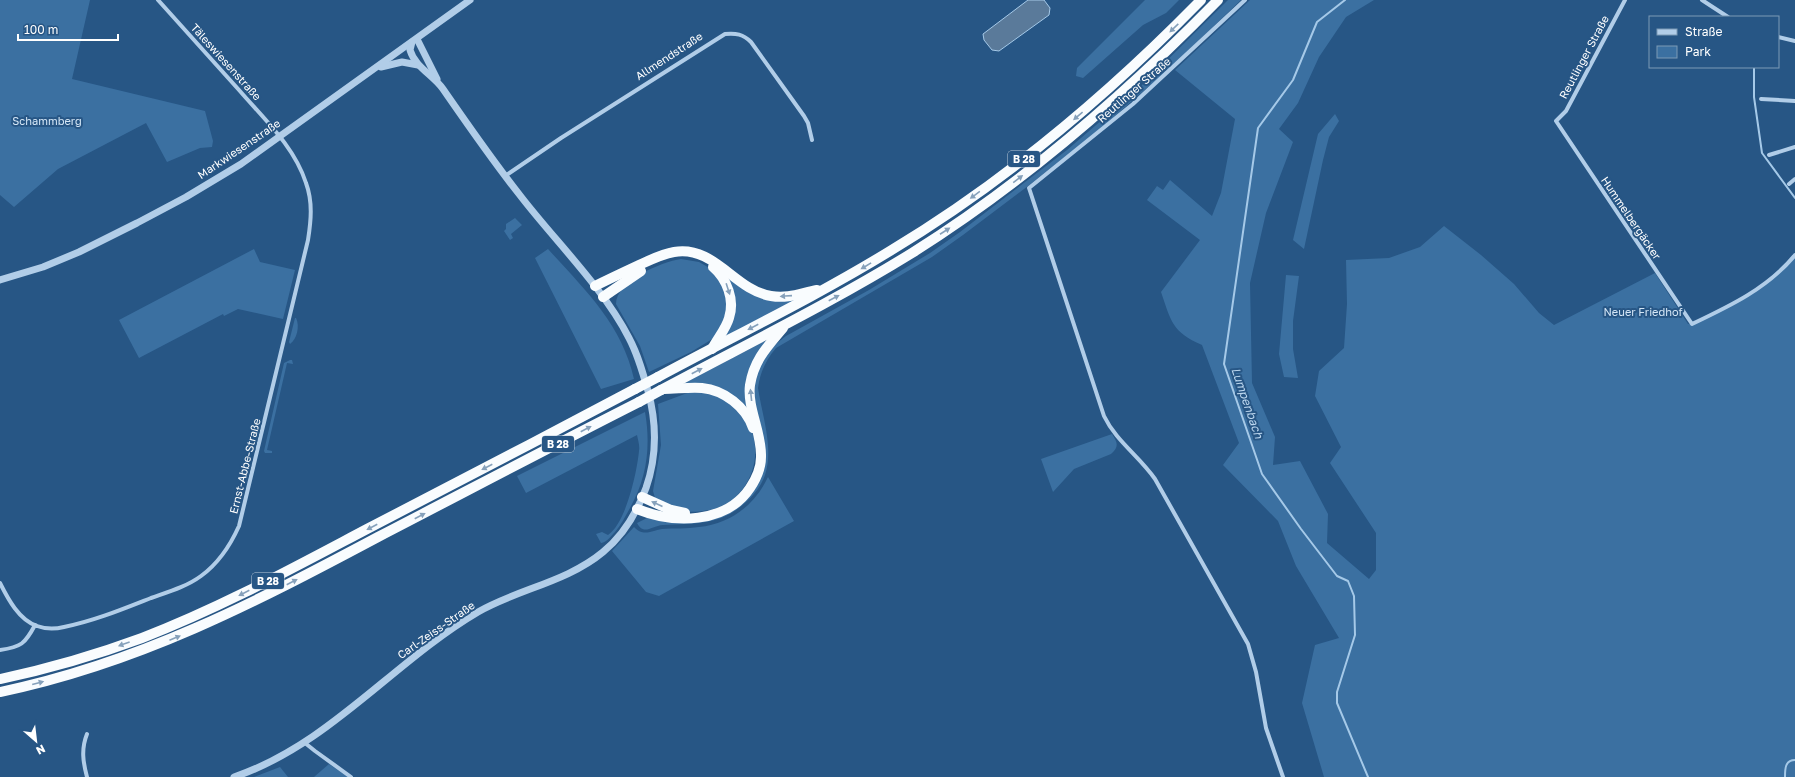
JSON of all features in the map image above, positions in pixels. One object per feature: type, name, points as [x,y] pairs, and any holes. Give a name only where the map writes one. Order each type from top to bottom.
[{"type":"highway","name":"B 28","points":[[0,679],[57,665],[110,649],[159,631],[209,610],[293,568],[825,289],[921,232],[1029,156],[1112,87],[1201,0]]},
{"type":"highway","name":"B 28","points":[[0,692],[65,676],[107,663],[145,650],[214,620],[298,579],[639,402],[847,291],[954,225],[1021,178],[1134,83],[1218,0]]},
{"type":"highway","points":[[594,286],[661,255],[687,251],[707,257],[750,289],[766,295],[786,297],[825,289]]},
{"type":"highway","points":[[603,297],[632,276],[664,259],[681,256],[701,259],[721,274],[730,293],[729,318],[712,349]]},
{"type":"highway","points":[[637,509],[647,513],[670,518],[705,517],[728,509],[746,494],[756,477],[761,459],[761,446],[751,398],[750,387],[753,373],[757,360],[787,324]]},
{"type":"highway","points":[[642,498],[682,513],[694,514],[716,510],[734,500],[751,481],[757,458],[758,447],[752,424],[746,414],[728,397],[702,388],[662,389]]},
{"type":"street","name":"Täleswiesenstraße","points":[[158,0],[280,137]]},
{"type":"street","name":"Markwiesenstraße","points":[[0,280],[43,267],[138,224],[215,180],[280,137],[470,0]]},
{"type":"street","name":"Reutlinger Straße","points":[[1245,0],[1178,64],[1133,104],[1029,188],[1104,416],[1116,437],[1142,463],[1155,479],[1210,578],[1241,630],[1253,658],[1266,728],[1283,777]]},
{"type":"street","name":"Reutlinger Straße","points":[[1556,122],[1566,110],[1625,0]]},
{"type":"street","points":[[1702,0],[1726,16]]},
{"type":"street","name":"Allmendstraße","points":[[505,176],[725,34],[739,34],[745,36],[751,42],[804,116],[808,123],[812,140]]},
{"type":"street","points":[[1779,37],[1795,41]]},
{"type":"street","points":[[414,40],[410,50],[418,65],[440,86]]},
{"type":"street","points":[[414,40],[440,86],[505,176],[603,297],[622,324],[634,348],[643,372],[650,398],[655,428],[655,445],[650,473],[642,498]]},
{"type":"street","points":[[377,67],[402,62],[418,65]]},
{"type":"street","points":[[1762,99],[1795,101]]},
{"type":"street","name":"Hummelbergäcker","points":[[1556,122],[1692,324],[1752,293],[1772,279],[1795,256]]},
{"type":"street","name":"Ernst-Abbe-Straße","points":[[36,625],[48,628],[63,627],[113,613],[184,586],[201,576],[217,563],[231,543],[239,526],[310,228],[311,207],[306,182],[295,158],[280,137]]},
{"type":"street","points":[[1769,155],[1795,146]]},
{"type":"street","points":[[1789,184],[1795,180]]},
{"type":"street","name":"Carl-Zeiss-Straße","points":[[234,777],[276,760],[305,743],[430,645],[469,618],[492,605],[568,574],[589,563],[616,539],[630,522],[642,498]]},
{"type":"street","points":[[0,583],[17,611],[36,625],[23,643],[13,648],[0,650]]},
{"type":"street","points":[[86,734],[82,757],[87,777]]},
{"type":"street","points":[[305,743],[351,777]]},
{"type":"green space","name":"Schammberg","points":[[0,0],[90,0],[72,79],[205,111],[213,141],[212,147],[200,148],[167,162],[146,123],[58,169],[14,207],[0,195]]},
{"type":"green space","points":[[1145,0],[1179,0],[1166,13],[1143,25],[1083,78],[1076,76],[1077,68]]},
{"type":"green space","points":[[1228,0],[1241,0],[1171,67],[1101,128],[1028,186],[932,257],[776,348],[764,366],[758,388],[768,443],[767,465],[762,482],[756,492],[748,500],[729,515],[708,522],[663,525],[645,530],[640,527],[637,523],[647,518],[671,521],[718,516],[761,472],[754,390],[758,368],[770,350],[786,336],[869,290],[930,253],[960,232],[1067,150],[1138,89]]},
{"type":"green space","name":"Neuer Friedhof","points":[[1250,0],[1374,0],[1346,17],[1319,57],[1298,103],[1279,129],[1293,142],[1266,213],[1250,283],[1252,383],[1275,437],[1273,465],[1300,461],[1328,514],[1327,543],[1369,579],[1376,570],[1376,533],[1330,463],[1341,447],[1315,396],[1319,371],[1344,348],[1347,304],[1346,260],[1389,258],[1420,247],[1444,226],[1481,255],[1514,284],[1539,313],[1554,325],[1655,273],[1688,324],[1692,324],[1757,289],[1795,255],[1795,777],[1324,777],[1302,703],[1315,645],[1339,638],[1296,566],[1278,521],[1223,465],[1239,443],[1202,345],[1178,330],[1170,318],[1161,292],[1200,240],[1147,200],[1157,186],[1163,190],[1170,180],[1212,216],[1221,193],[1235,119],[1175,70]]},
{"type":"green space","points":[[1335,114],[1339,121],[1329,137],[1304,249],[1293,240],[1318,134]]},
{"type":"green space","points":[[515,218],[522,225],[511,234],[513,238],[510,240],[504,231],[506,229],[506,224]]},
{"type":"green space","points":[[254,249],[260,262],[295,270],[283,319],[238,309],[224,316],[223,314],[139,358],[119,320]]},
{"type":"green space","points":[[548,249],[588,293],[611,324],[621,341],[634,379],[601,389],[535,258]]},
{"type":"green space","points":[[681,259],[699,262],[713,270],[727,295],[727,318],[714,338],[691,352],[649,372],[640,346],[616,304],[618,296],[631,280],[641,274],[662,264]]},
{"type":"green space","points":[[1286,275],[1299,276],[1293,321],[1293,349],[1298,378],[1284,377],[1279,354]]},
{"type":"green space","points":[[730,279],[756,296],[770,300],[779,301],[802,299],[723,340],[728,281]]},
{"type":"green space","points":[[295,318],[298,325],[297,332],[290,344],[289,342]]},
{"type":"green space","points":[[769,339],[765,345],[748,410],[741,403],[679,386]]},
{"type":"green space","points":[[292,360],[293,364],[287,363],[267,450],[272,451],[272,453],[265,453],[264,451],[284,363]]},
{"type":"green space","points":[[690,392],[712,395],[726,399],[730,402],[747,422],[753,436],[755,452],[753,467],[747,482],[738,494],[725,504],[710,510],[686,512],[655,498],[653,491],[661,445],[658,404]]},
{"type":"green space","points":[[645,412],[648,437],[644,473],[636,497],[621,524],[609,539],[601,543],[596,534],[602,532],[608,535],[620,520],[625,509],[630,496],[638,460],[639,447],[637,435],[526,493],[517,476]]},
{"type":"green space","points":[[1112,434],[1117,445],[1114,452],[1074,469],[1053,492],[1041,459]]},
{"type":"green space","points":[[768,477],[794,521],[659,596],[646,592],[612,551],[634,527],[644,533],[662,529],[690,528],[721,522],[731,517],[749,504],[763,487]]},
{"type":"green space","points":[[329,764],[348,777],[314,777]]},
{"type":"green space","points":[[280,767],[288,777],[254,777]]},
{"type":"shaded area","points":[[1028,0],[1044,0],[1050,8],[1049,15],[999,51],[992,50],[984,40],[983,34]]},
{"type":"waterway","name":"Lumpenbach","points":[[1345,0],[1317,22],[1293,80],[1258,128],[1224,364],[1262,474],[1337,576],[1348,581],[1354,596],[1355,635],[1337,692],[1337,703],[1368,777]]},
{"type":"waterway","points":[[1754,68],[1754,97],[1762,153],[1795,198]]},
{"type":"waterway","points":[[1785,777],[1787,763],[1795,760]]}]
